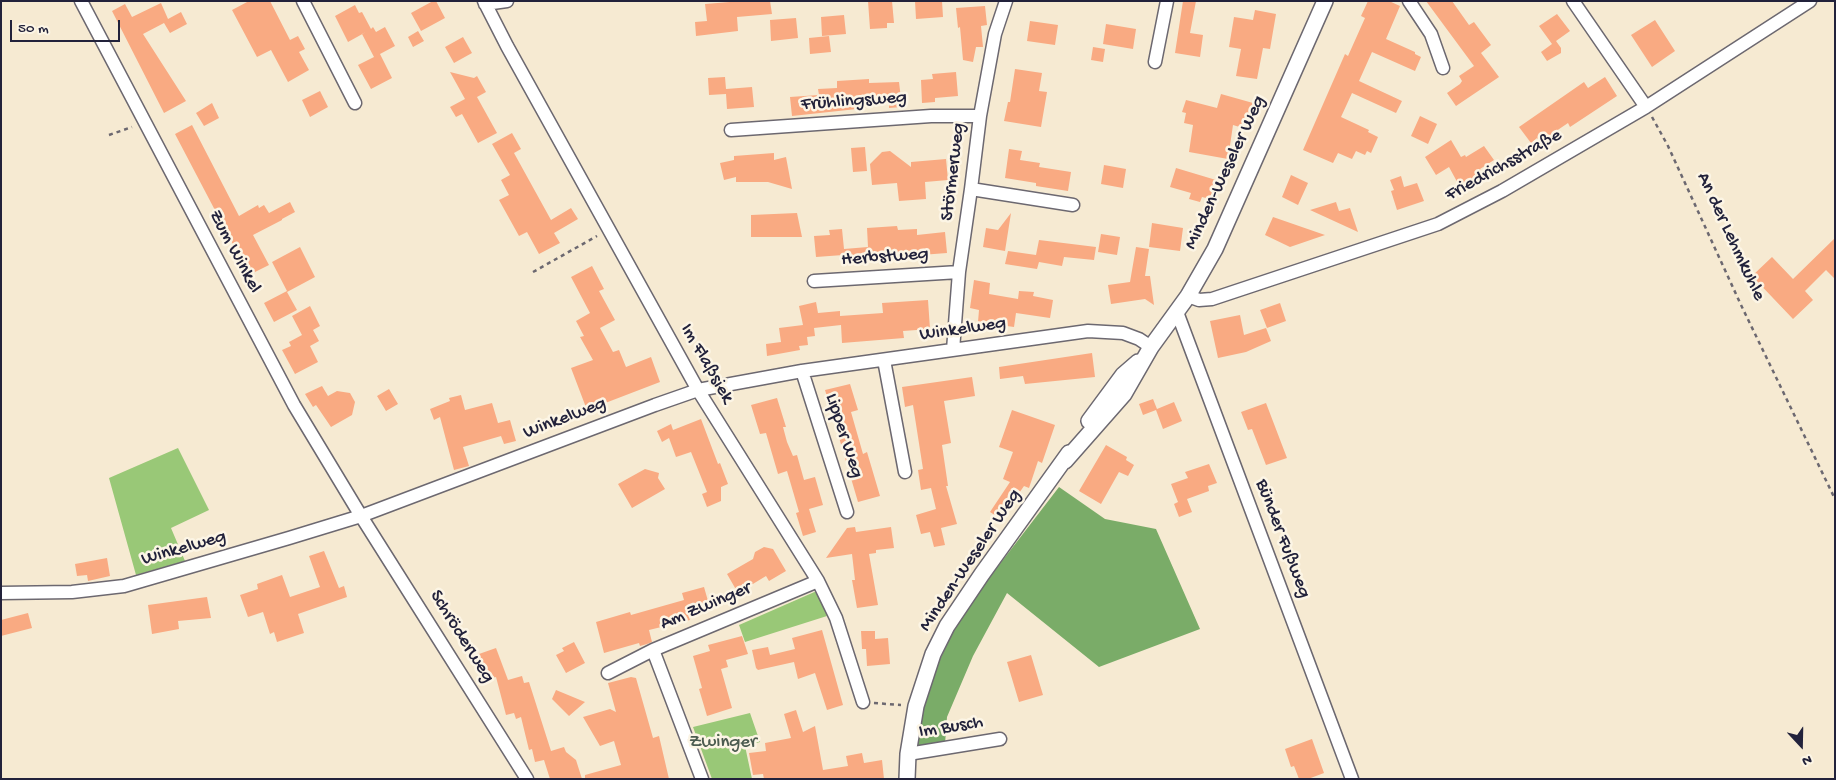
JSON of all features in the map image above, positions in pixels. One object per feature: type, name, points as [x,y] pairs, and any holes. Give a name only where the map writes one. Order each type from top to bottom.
[{"type":"street","name":"Zum Winkel","points":[[81,1],[294,405],[361,516]]},
{"type":"street","points":[[303,1],[355,103]]},
{"type":"street","points":[[484,2],[507,1]]},
{"type":"street","name":"Störmerweg","points":[[953,350],[959,272],[972,189],[980,116],[995,34],[1006,1]]},
{"type":"street","points":[[1155,62],[1167,1]]},
{"type":"street","name":"Minden-Weseler Weg","points":[[907,779],[908,754],[916,706],[933,654],[947,626],[982,574],[1065,461],[1124,394],[1149,350],[1188,296],[1215,248],[1325,1]]},
{"type":"street","points":[[1408,1],[1432,34],[1443,68]]},
{"type":"street","points":[[1573,1],[1646,107]]},
{"type":"street","name":"Friedrichsstraße","points":[[1188,296],[1199,300],[1212,298],[1438,224],[1502,191],[1646,107],[1810,1]]},
{"type":"street","name":"Im Flaßsiek","points":[[484,2],[698,390],[818,581],[836,618],[863,702]]},
{"type":"street","name":"Frühlingsweg","points":[[731,130],[931,116],[980,116]]},
{"type":"street","points":[[972,189],[1073,205]]},
{"type":"street","name":"Herbstweg","points":[[814,281],[959,272]]},
{"type":"street","name":"Bünder Fußweg","points":[[1177,312],[1352,779]]},
{"type":"street","name":"Winkelweg","points":[[1,593],[72,592],[124,586],[361,516],[655,404],[698,390],[802,371],[1096,331],[1124,333],[1138,339],[1149,350]]},
{"type":"street","points":[[884,360],[905,472]]},
{"type":"street","name":"Lipper Weg","points":[[802,371],[847,512]]},
{"type":"street","name":"Schröderweg","points":[[361,516],[527,779]]},
{"type":"street","name":"Am Zwinger","points":[[702,779],[653,650],[818,581]]},
{"type":"street","points":[[608,673],[653,650]]},
{"type":"street","name":"Im Busch","points":[[908,754],[1000,739]]},
{"type":"path","name":"An der Lehmkuhle","points":[[1646,107],[1668,146],[1741,305],[1835,499]]},
{"type":"path","points":[[109,135],[145,122]]},
{"type":"path","points":[[533,272],[609,230]]},
{"type":"path","points":[[863,702],[916,706]]},
{"type":"green space","points":[[178,448],[209,510],[171,528],[185,561],[136,575],[109,478]]},
{"type":"green space","points":[[1059,487],[1105,519],[1156,529],[1200,629],[1099,667],[1007,593],[973,656],[947,717],[945,744],[916,747],[923,710],[934,672],[955,628],[989,578]]},
{"type":"green space","points":[[819,590],[827,616],[745,642],[739,625]]},
{"type":"green space","name":"Zwinger","points":[[750,713],[760,742],[745,746],[752,779],[712,779],[693,727]]},
{"type":"building","points":[[249,1],[270,1],[290,40],[298,36],[305,49],[299,52],[309,70],[288,82],[271,50],[257,57],[232,10]]},
{"type":"building","points":[[436,1],[445,18],[421,31],[411,13]]},
{"type":"building","points":[[770,1],[772,14],[737,17],[738,31],[696,36],[695,22],[707,21],[705,4]]},
{"type":"building","points":[[868,1],[892,1],[894,23],[887,23],[887,28],[870,29]]},
{"type":"building","points":[[915,1],[942,1],[943,17],[916,19]]},
{"type":"building","points":[[1183,1],[1196,1],[1190,33],[1203,35],[1200,57],[1175,53]]},
{"type":"building","points":[[1368,1],[1389,1],[1400,6],[1386,39],[1415,52],[1415,54],[1421,57],[1415,71],[1372,52],[1359,81],[1402,101],[1396,113],[1352,93],[1341,117],[1369,130],[1368,132],[1378,137],[1371,153],[1367,151],[1365,155],[1356,151],[1352,159],[1338,153],[1333,163],[1303,150],[1345,54],[1348,56],[1365,18],[1361,16]]},
{"type":"building","points":[[1426,1],[1452,1],[1469,25],[1474,22],[1491,45],[1481,53],[1499,77],[1456,106],[1447,93],[1460,84],[1462,81],[1459,76],[1474,66]]},
{"type":"building","points":[[161,3],[168,19],[181,12],[187,24],[170,33],[164,23],[143,34],[186,101],[164,113],[112,11],[125,4],[132,17]]},
{"type":"building","points":[[355,5],[359,13],[362,12],[371,29],[373,27],[376,32],[385,27],[395,46],[380,54],[392,78],[371,89],[358,65],[374,57],[362,34],[348,42],[335,16]]},
{"type":"building","points":[[985,6],[987,25],[981,26],[983,47],[976,47],[973,62],[963,60],[956,8]]},
{"type":"building","points":[[1255,10],[1276,14],[1270,49],[1263,48],[1257,79],[1236,76],[1241,49],[1229,47],[1234,17],[1253,20]]},
{"type":"building","points":[[1557,14],[1570,31],[1556,41],[1561,48],[1561,53],[1547,61],[1541,52],[1552,44],[1539,26]]},
{"type":"building","points":[[844,15],[846,34],[822,36],[821,17]]},
{"type":"building","points":[[796,18],[798,38],[771,41],[770,20]]},
{"type":"building","points":[[1655,20],[1675,51],[1652,67],[1631,35]]},
{"type":"building","points":[[1030,21],[1058,25],[1055,45],[1027,41]]},
{"type":"building","points":[[1106,24],[1136,29],[1133,49],[1103,44]]},
{"type":"building","points":[[418,31],[424,41],[413,47],[408,37]]},
{"type":"building","points":[[829,36],[831,52],[810,54],[809,38]]},
{"type":"building","points":[[463,37],[472,53],[454,63],[445,47]]},
{"type":"building","points":[[1093,47],[1105,49],[1103,62],[1091,60]]},
{"type":"building","points":[[1015,69],[1042,73],[1039,91],[1047,92],[1041,127],[1004,121],[1008,102],[1010,102]]},
{"type":"building","points":[[450,72],[474,78],[477,76],[486,92],[477,97],[497,133],[478,143],[462,114],[456,117],[450,107],[465,99]]},
{"type":"building","points":[[956,72],[958,96],[935,98],[935,102],[922,103],[921,80],[933,79],[932,74]]},
{"type":"building","points":[[725,77],[726,89],[752,87],[754,107],[727,109],[726,94],[709,95],[708,78]]},
{"type":"building","points":[[1605,77],[1617,96],[1570,127],[1568,123],[1540,142],[1537,138],[1531,143],[1519,127],[1584,82],[1588,88]]},
{"type":"building","points":[[869,79],[869,83],[899,82],[902,107],[889,108],[889,102],[866,103],[866,108],[792,116],[790,97],[819,95],[818,89],[837,88],[837,81]]},
{"type":"building","points":[[320,91],[328,107],[310,117],[302,100]]},
{"type":"building","points":[[1221,94],[1253,103],[1246,129],[1233,125],[1228,159],[1189,152],[1193,125],[1184,123],[1186,113],[1182,112],[1186,100],[1217,108]]},
{"type":"building","points":[[212,103],[219,118],[204,126],[196,113]]},
{"type":"building","points":[[1420,116],[1437,124],[1428,144],[1411,136]]},
{"type":"building","points":[[192,125],[239,216],[258,205],[259,208],[264,205],[269,213],[290,202],[295,212],[253,235],[269,265],[249,275],[175,134]]},
{"type":"building","points":[[512,133],[521,149],[514,153],[551,220],[571,208],[578,219],[554,233],[560,243],[539,254],[527,232],[519,236],[499,200],[509,195],[501,180],[510,175],[492,144]]},
{"type":"building","points":[[1451,140],[1461,157],[1465,155],[1466,157],[1484,146],[1494,160],[1480,169],[1484,176],[1461,189],[1449,167],[1436,175],[1425,157]]},
{"type":"building","points":[[865,147],[867,171],[853,172],[851,148]]},
{"type":"building","points":[[1009,149],[1022,151],[1020,160],[1040,163],[1039,167],[1071,172],[1068,191],[1036,186],[1036,183],[1005,178]]},
{"type":"building","points":[[890,151],[911,167],[911,162],[946,159],[948,180],[925,182],[926,199],[899,201],[897,183],[872,185],[870,164],[882,152]]},
{"type":"building","points":[[774,153],[774,160],[786,157],[792,189],[768,182],[736,182],[736,177],[724,180],[720,163],[734,160],[734,156]]},
{"type":"building","points":[[1104,165],[1126,169],[1123,188],[1101,184]]},
{"type":"building","points":[[1176,168],[1216,180],[1210,199],[1202,197],[1200,202],[1189,199],[1191,193],[1170,187]]},
{"type":"building","points":[[1291,175],[1308,183],[1298,205],[1282,197]]},
{"type":"building","points":[[1401,176],[1404,187],[1417,183],[1424,201],[1397,210],[1391,191],[1394,190],[1390,180]]},
{"type":"building","points":[[1336,202],[1339,211],[1350,208],[1358,232],[1310,210]]},
{"type":"building","points":[[797,213],[802,237],[751,237],[751,215]]},
{"type":"building","points":[[1011,213],[1005,251],[983,247],[986,228],[998,230]]},
{"type":"building","points":[[1273,217],[1325,235],[1290,247],[1265,235]]},
{"type":"building","points":[[1152,223],[1183,228],[1180,251],[1149,247]]},
{"type":"building","points":[[897,226],[898,230],[917,229],[917,235],[945,232],[947,253],[869,259],[869,262],[843,265],[843,255],[816,257],[814,236],[830,235],[829,230],[842,229],[844,249],[868,247],[867,228]]},
{"type":"building","points":[[1101,234],[1120,237],[1117,255],[1098,252]]},
{"type":"building","points":[[1835,238],[1835,279],[1826,270],[1805,291],[1813,300],[1793,319],[1752,276],[1772,257],[1793,279]]},
{"type":"building","points":[[1039,240],[1096,247],[1094,260],[1064,257],[1062,266],[1039,262],[1037,269],[1005,264],[1008,251],[1036,255]]},
{"type":"building","points":[[300,247],[315,277],[287,292],[297,310],[274,322],[264,303],[287,291],[272,262]]},
{"type":"building","points":[[1136,247],[1149,249],[1145,276],[1150,276],[1154,305],[1145,299],[1111,304],[1108,285],[1130,282]]},
{"type":"building","points":[[592,266],[604,289],[599,291],[615,320],[600,328],[613,352],[619,350],[626,367],[651,357],[660,382],[587,410],[571,368],[593,360],[580,337],[584,336],[576,321],[590,313],[571,277]]},
{"type":"building","points":[[974,280],[990,283],[989,294],[1018,299],[1019,291],[1034,292],[1033,296],[1053,300],[1050,318],[1016,313],[1014,327],[978,322],[979,310],[970,308]]},
{"type":"building","points":[[928,300],[930,329],[903,331],[904,338],[842,343],[841,325],[814,328],[815,336],[807,337],[808,345],[799,346],[800,350],[767,356],[766,344],[781,342],[779,328],[803,325],[799,306],[816,302],[818,313],[840,311],[840,316],[883,313],[882,303]]},
{"type":"building","points":[[1280,303],[1286,321],[1267,328],[1260,310]]},
{"type":"building","points":[[310,306],[320,326],[313,330],[319,341],[310,346],[318,362],[295,374],[282,350],[291,346],[289,342],[302,335],[292,316]]},
{"type":"building","points":[[1240,315],[1244,335],[1266,328],[1271,341],[1246,352],[1218,358],[1210,321]]},
{"type":"building","points":[[1092,353],[1095,377],[1025,384],[1023,376],[1000,379],[999,367]]},
{"type":"building","points":[[972,377],[975,396],[944,401],[951,443],[942,445],[948,486],[946,486],[957,524],[941,528],[945,545],[934,547],[930,532],[921,534],[916,515],[936,509],[931,488],[921,490],[918,470],[923,469],[913,405],[905,407],[902,387]]},
{"type":"building","points":[[850,384],[858,410],[851,412],[863,454],[867,452],[880,496],[858,502],[825,390]]},
{"type":"building","points":[[322,386],[328,396],[337,391],[350,393],[355,402],[352,415],[331,427],[316,405],[313,407],[305,394]]},
{"type":"building","points":[[389,389],[398,404],[386,411],[377,396]]},
{"type":"building","points":[[461,395],[465,410],[492,403],[498,423],[510,420],[516,441],[504,444],[501,436],[463,447],[469,466],[454,470],[440,417],[434,420],[430,409],[450,401],[449,398]]},
{"type":"building","points":[[777,398],[786,427],[783,427],[787,442],[793,456],[797,455],[804,480],[815,477],[823,505],[809,509],[816,532],[803,536],[796,513],[799,512],[787,471],[778,474],[766,433],[760,434],[751,405]]},
{"type":"building","points":[[1153,399],[1157,409],[1174,402],[1182,421],[1163,429],[1156,410],[1143,415],[1139,404]]},
{"type":"building","points":[[1266,403],[1287,458],[1266,465],[1252,429],[1248,430],[1241,412]]},
{"type":"building","points":[[1012,410],[1055,425],[1042,463],[1038,461],[1029,488],[1024,486],[1001,519],[990,512],[1010,482],[1003,479],[1013,452],[999,447]]},
{"type":"building","points":[[701,419],[718,464],[720,463],[728,484],[721,487],[721,501],[707,507],[702,494],[707,492],[691,452],[676,457],[669,438],[662,442],[657,431],[671,424],[673,430]]},
{"type":"building","points":[[1106,445],[1127,457],[1126,460],[1134,465],[1128,476],[1119,472],[1101,504],[1079,491]]},
{"type":"building","points":[[1209,464],[1217,483],[1208,486],[1209,491],[1187,499],[1192,512],[1179,517],[1174,504],[1178,502],[1171,484],[1188,478],[1185,472]]},
{"type":"building","points":[[645,469],[659,473],[658,478],[665,489],[632,508],[618,484]]},
{"type":"building","points":[[855,527],[856,532],[891,527],[894,548],[876,550],[876,553],[869,554],[878,605],[857,608],[852,580],[855,580],[852,554],[826,558],[847,528]]},
{"type":"building","points":[[764,547],[773,549],[786,571],[769,581],[766,576],[738,593],[727,574],[753,559],[755,552]]},
{"type":"building","points":[[324,551],[339,588],[344,586],[347,597],[298,614],[304,633],[277,642],[274,632],[270,634],[263,612],[248,617],[240,595],[258,589],[257,584],[282,575],[290,597],[320,587],[309,556]]},
{"type":"building","points":[[107,558],[110,576],[88,581],[87,575],[77,576],[75,564]]},
{"type":"building","points":[[704,587],[710,608],[688,614],[690,620],[649,630],[652,642],[640,646],[639,643],[604,653],[596,622],[630,612],[631,615],[684,600],[682,593]]},
{"type":"building","points":[[207,597],[211,618],[178,621],[179,629],[152,634],[148,605]]},
{"type":"building","points":[[28,613],[32,628],[1,636],[1,620]]},
{"type":"building","points":[[822,630],[843,705],[827,710],[815,673],[798,679],[794,662],[758,670],[752,650],[768,647],[770,655],[795,649],[792,638]]},
{"type":"building","points":[[861,631],[875,631],[875,639],[888,638],[890,664],[867,666],[866,649],[862,649]]},
{"type":"building","points":[[742,636],[748,654],[726,660],[728,667],[721,669],[732,708],[707,716],[699,689],[702,688],[693,656],[710,651],[708,645]]},
{"type":"building","points":[[574,642],[585,663],[566,673],[556,655],[564,651],[562,648]]},
{"type":"building","points":[[496,648],[508,680],[522,676],[524,683],[529,682],[551,751],[564,747],[566,752],[576,760],[582,779],[550,779],[544,760],[535,762],[532,749],[529,750],[521,717],[516,719],[514,713],[506,715],[496,677],[489,679],[479,654]]},
{"type":"building","points":[[1031,655],[1043,695],[1019,702],[1007,662]]},
{"type":"building","points":[[631,677],[636,678],[653,738],[659,736],[669,779],[585,779],[585,775],[621,765],[614,741],[600,746],[583,717],[610,709],[616,712],[608,683]]},
{"type":"building","points":[[556,690],[585,702],[569,716],[552,699]]},
{"type":"building","points":[[796,710],[803,732],[815,726],[823,770],[848,766],[846,756],[862,753],[864,763],[882,760],[884,779],[764,779],[763,774],[753,775],[749,753],[766,751],[765,743],[791,738],[784,714]]},
{"type":"building","points":[[1312,739],[1324,773],[1308,779],[1299,779],[1294,766],[1291,767],[1285,749]]}]
